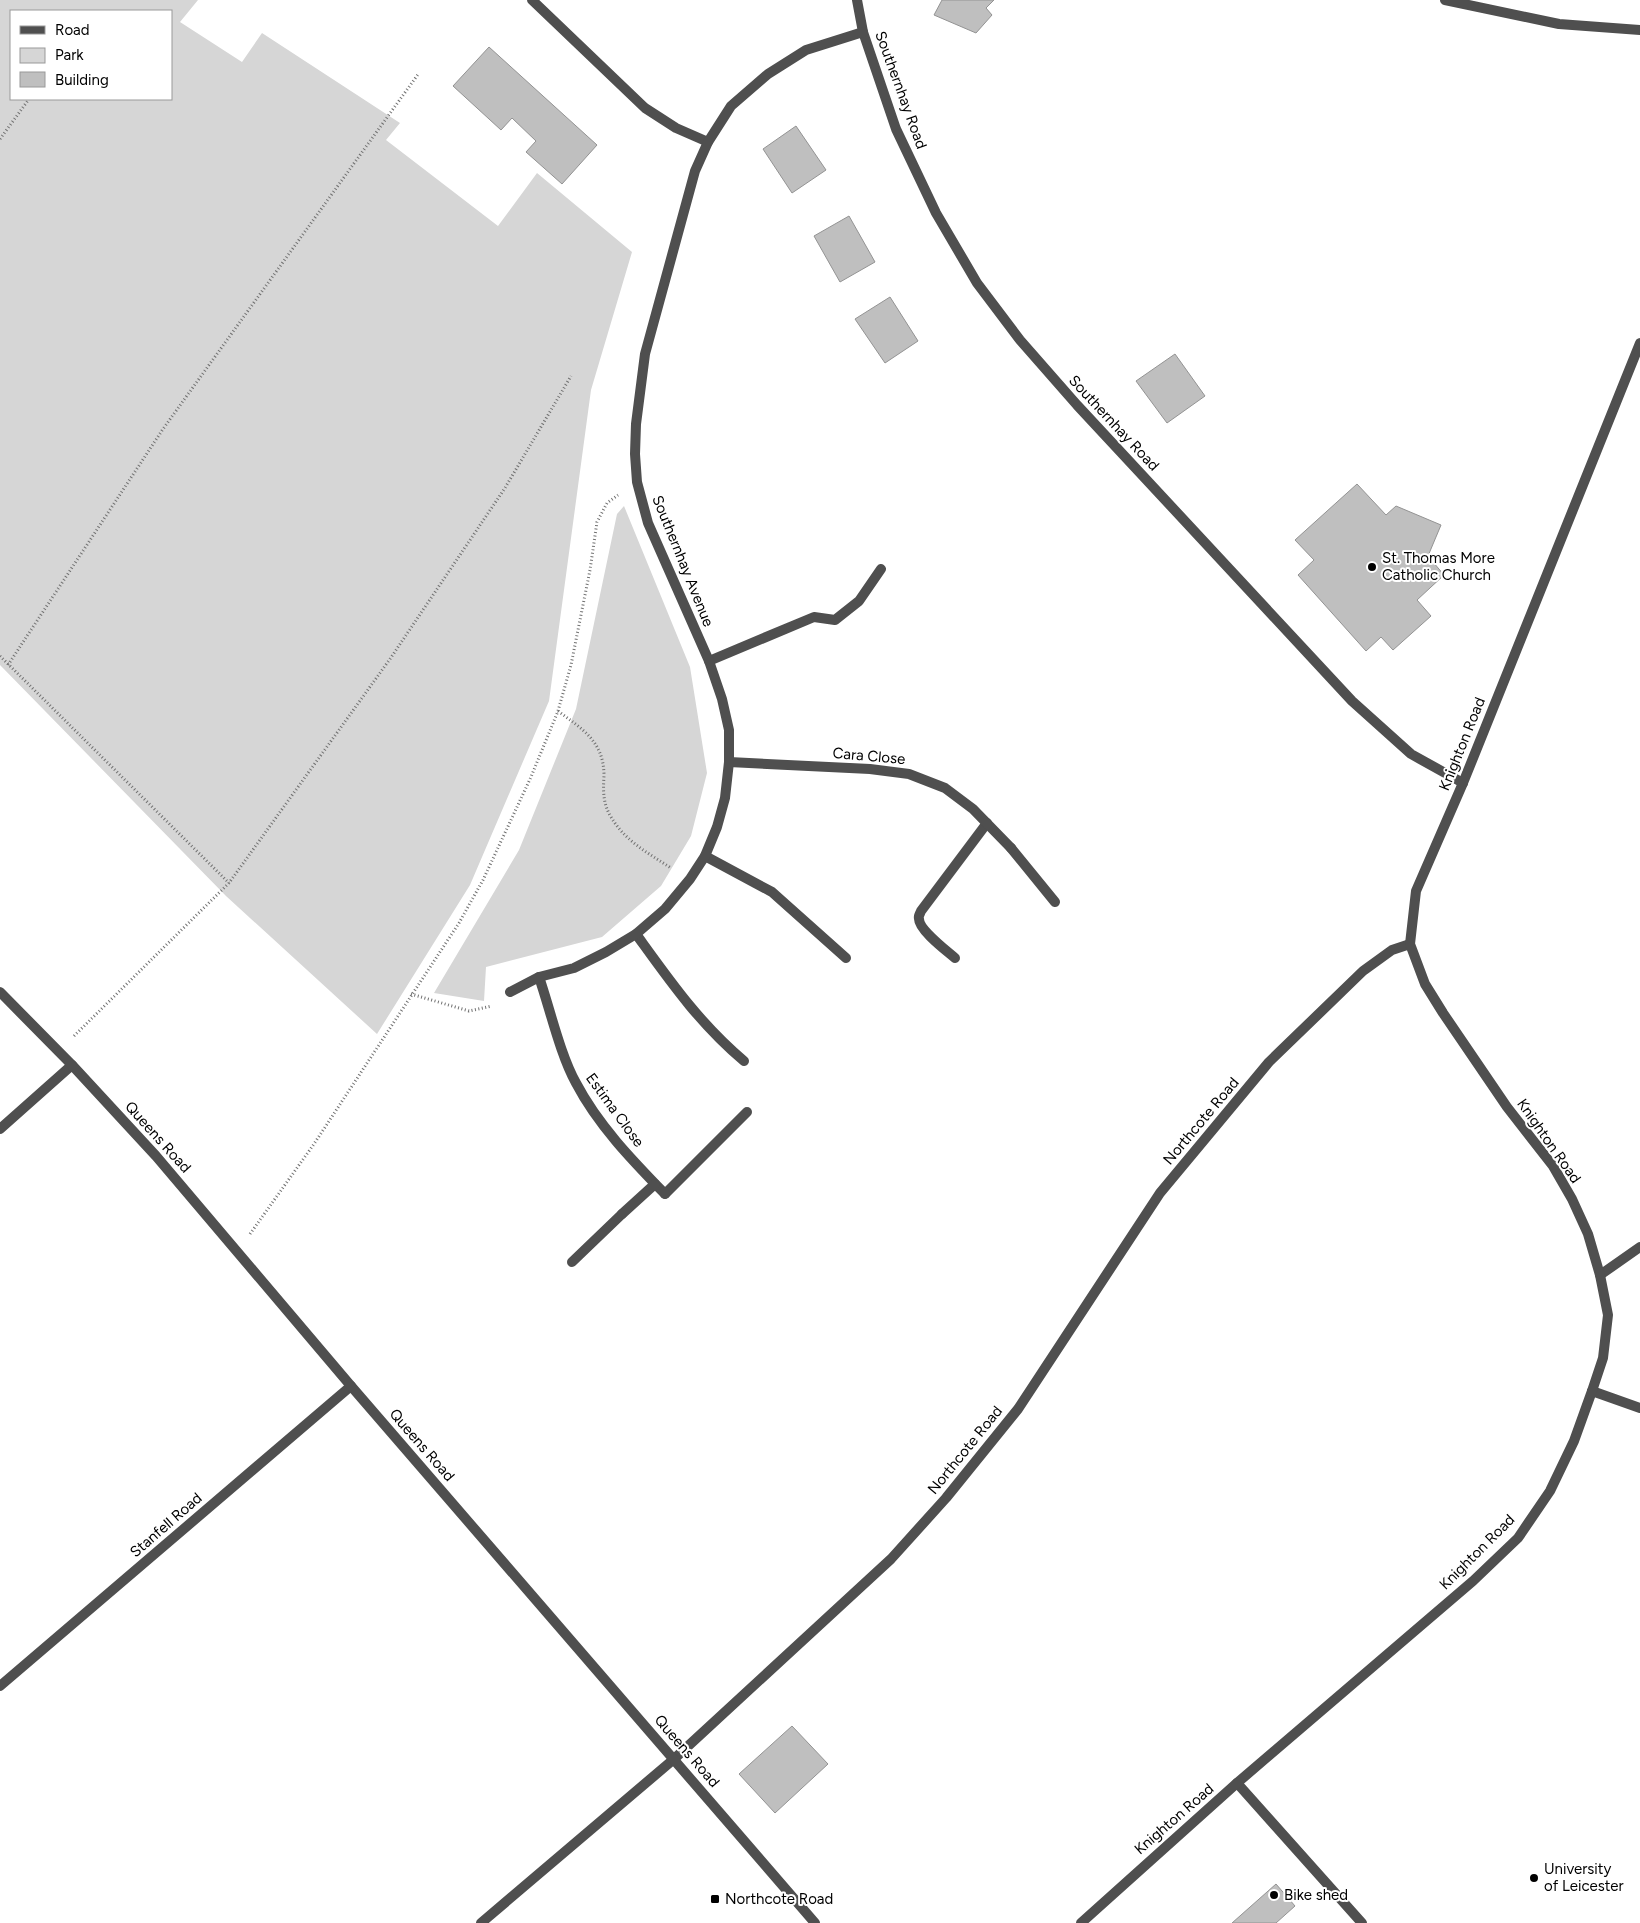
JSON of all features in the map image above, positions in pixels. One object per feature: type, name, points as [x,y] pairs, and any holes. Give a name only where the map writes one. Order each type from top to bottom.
[{"type":"street","points":[[532,0],[645,108],[676,128],[708,142]]},
{"type":"street","name":"Southernhay Road","points":[[857,0],[863,32],[896,129],[936,213],[977,283],[1020,340],[1077,405],[1352,701],[1411,754],[1463,783]]},
{"type":"street","points":[[1445,0],[1559,24],[1640,30]]},
{"type":"street","name":"Southernhay Avenue","points":[[510,992],[539,977],[574,968],[636,934],[665,909],[690,879],[705,856],[717,827],[725,798],[728,762],[729,730],[722,699],[708,661],[648,523],[637,482],[634,454],[645,354],[695,171],[708,142],[731,106],[768,74],[806,50],[863,32]]},
{"type":"street","name":"Knighton Road","points":[[1081,1923],[1237,1783],[1473,1581],[1518,1538],[1550,1491],[1574,1441],[1592,1391],[1603,1358],[1608,1315],[1600,1274],[1588,1234],[1572,1199],[1553,1166],[1506,1107],[1425,984],[1410,944],[1416,891],[1463,783],[1640,343]]},
{"type":"street","points":[[708,661],[814,617],[835,620],[859,601],[881,569]]},
{"type":"street","name":"Cara Close","points":[[728,762],[870,769],[909,774],[945,788],[973,809],[987,823],[1011,848],[1055,902]]},
{"type":"street","points":[[955,958],[920,925],[918,918],[987,823]]},
{"type":"street","points":[[705,856],[772,892],[846,958]]},
{"type":"street","points":[[636,934],[690,1008],[725,1045],[744,1061]]},
{"type":"street","name":"Northcote Road","points":[[481,1923],[674,1758],[891,1559],[940,1505],[1018,1409],[1160,1193],[1269,1062],[1363,971],[1392,950],[1410,944]]},
{"type":"street","name":"Estima Close","points":[[539,977],[574,1081],[588,1104],[622,1149],[665,1194],[748,1112]]},
{"type":"street","name":"Queens Road","points":[[0,992],[59,1051],[156,1156],[351,1386],[815,1923]]},
{"type":"street","points":[[0,1129],[72,1065]]},
{"type":"street","points":[[572,1262],[655,1184]]},
{"type":"street","points":[[1600,1274],[1640,1247]]},
{"type":"street","name":"Stanfell Road","points":[[0,1686],[351,1386]]},
{"type":"street","points":[[1592,1391],[1640,1408]]},
{"type":"street","points":[[1237,1783],[1362,1923]]},
{"type":"path","points":[[8,665],[163,429],[418,73]]},
{"type":"path","points":[[0,139],[28,100]]},
{"type":"path","points":[[59,1051],[229,883],[395,650],[505,488],[571,376]]},
{"type":"path","points":[[237,1252],[314,1144],[459,923],[483,880],[524,794],[558,711],[571,666],[590,570],[597,522],[608,503],[637,482]]},
{"type":"path","points":[[0,656],[229,883]]},
{"type":"path","points":[[558,711],[588,733],[596,743],[604,774],[605,803],[610,816],[620,832],[642,850],[690,879]]},
{"type":"path","points":[[411,994],[469,1011],[495,1005],[510,992]]},
{"type":"green space","points":[[0,0],[198,0],[180,22],[242,62],[262,33],[400,123],[386,140],[498,226],[537,173],[632,252],[591,390],[549,701],[470,885],[377,1034],[226,896],[0,665]]},
{"type":"green space","points":[[624,506],[690,667],[707,773],[691,836],[661,886],[602,937],[486,967],[484,1001],[434,993],[519,850],[576,709],[617,514]]},
{"type":"building","points":[[942,0],[994,0],[986,8],[992,15],[976,33],[934,15]]},
{"type":"building","points":[[489,47],[597,145],[562,184],[526,152],[536,141],[512,118],[501,130],[453,86]]},
{"type":"building","points":[[796,126],[826,170],[792,193],[763,149]]},
{"type":"building","points":[[849,216],[875,262],[840,282],[814,236]]},
{"type":"building","points":[[890,297],[918,341],[885,363],[855,319]]},
{"type":"building","points":[[1175,354],[1205,396],[1167,423],[1136,381]]},
{"type":"building","name":"St. Thomas More Catholic Church","points":[[1357,484],[1386,515],[1396,506],[1441,525],[1428,556],[1444,575],[1417,600],[1431,616],[1393,650],[1381,637],[1366,651],[1298,575],[1314,560],[1295,540]]},
{"type":"building","points":[[792,1726],[828,1764],[775,1813],[739,1774]]},
{"type":"building","name":"Bike shed","points":[[1276,1884],[1295,1906],[1276,1923],[1232,1923]]},
{"type":"place","name":"St. Thomas More Catholic Church","points":[[1372,567]]},
{"type":"place","name":"University of Leicester","points":[[1534,1878]]},
{"type":"place","name":"Bike shed","points":[[1274,1895]]},
{"type":"place","name":"Northcote Road","points":[[715,1899]]}]
